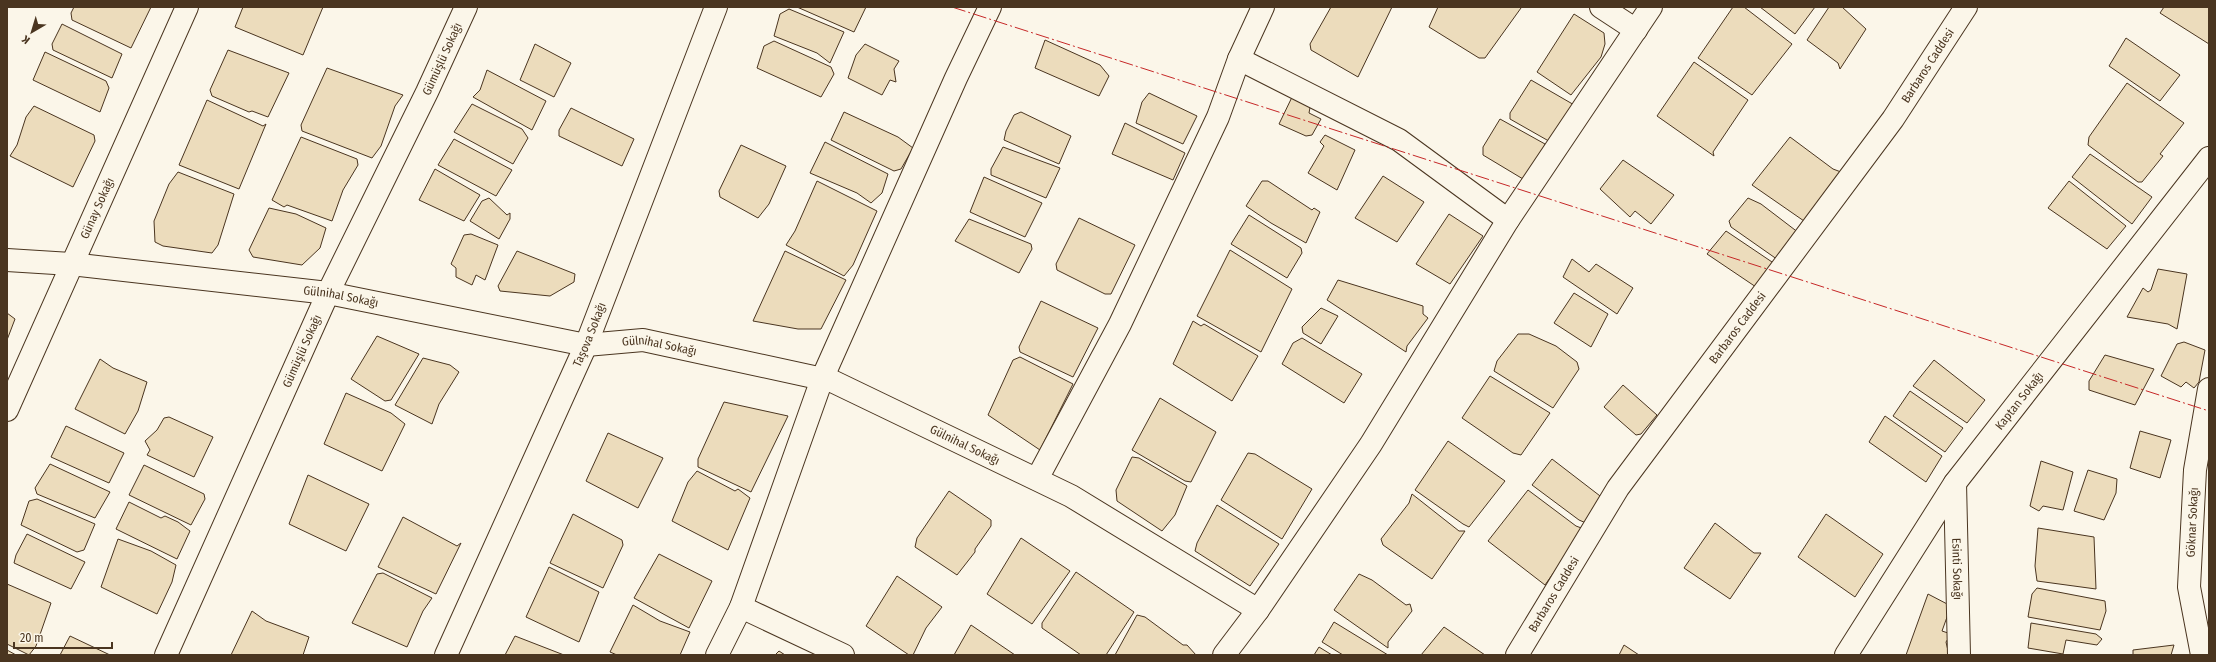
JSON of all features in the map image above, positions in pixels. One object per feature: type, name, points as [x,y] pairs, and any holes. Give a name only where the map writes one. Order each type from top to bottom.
[{"type":"street","name":"Günay Sokağı","points":[[7,410],[187,7]]},
{"type":"street","name":"Gümüşlü Sokağı","points":[[166,655],[328,293],[427,92],[466,7]]},
{"type":"street","name":"Taşova Sokağı","points":[[446,655],[586,345],[716,7]]},
{"type":"street","points":[[717,655],[741,607],[822,379],[956,78],[990,7]]},
{"type":"street","points":[[1037,479],[1120,324],[1218,117],[1239,59],[1263,7]]},
{"type":"street","points":[[1601,7],[1636,30]]},
{"type":"street","points":[[1224,655],[1258,610],[1371,444],[1508,220],[1651,7]]},
{"type":"street","name":"Barbaros Caddesi","points":[[1517,655],[1618,488],[1893,119],[1966,7]]},
{"type":"street","points":[[1239,59],[1399,140],[1508,220]]},
{"type":"street","name":"Kaptan Sokağı","points":[[1846,655],[1955,483],[2209,158]]},
{"type":"street","name":"Gülnihal Sokağı","points":[[7,260],[71,264],[328,293],[586,345],[643,340],[832,381],[1071,496],[1258,610]]},
{"type":"street","name":"Göknar Sokağı","points":[[2202,655],[2189,586],[2195,470],[2209,389]]},
{"type":"street","name":"Esinti Sokağı","points":[[1955,483],[1959,655]]},
{"type":"street","points":[[741,607],[843,655]]},
{"type":"building","points":[[74,7],[151,7],[131,48],[72,20],[71,13]]},
{"type":"building","points":[[243,7],[323,7],[303,55],[235,27]]},
{"type":"building","points":[[797,7],[866,7],[854,32]]},
{"type":"building","points":[[1331,7],[1392,7],[1358,77],[1311,50],[1310,44]]},
{"type":"building","points":[[1438,7],[1521,8],[1485,58],[1479,58],[1429,27]]},
{"type":"building","points":[[1733,7],[1744,7],[1792,44],[1752,95],[1698,58]]},
{"type":"building","points":[[1760,7],[1815,7],[1795,34]]},
{"type":"building","points":[[1829,7],[1842,7],[1866,29],[1840,69],[1838,63],[1807,40]]},
{"type":"building","points":[[2164,7],[2209,7],[2209,44],[2160,13]]},
{"type":"building","points":[[789,9],[844,32],[830,63],[817,53],[774,36],[780,14]]},
{"type":"building","points":[[1574,14],[1604,33],[1605,44],[1601,57],[1571,95],[1537,72]]},
{"type":"building","points":[[62,24],[122,54],[112,78],[53,50],[52,44]]},
{"type":"building","points":[[2126,38],[2180,75],[2160,101],[2109,66]]},
{"type":"building","points":[[1045,40],[1100,65],[1109,76],[1099,96],[1035,68]]},
{"type":"building","points":[[774,41],[831,67],[834,74],[821,97],[757,68],[764,46]]},
{"type":"building","points":[[535,44],[571,63],[554,97],[520,80]]},
{"type":"building","points":[[865,44],[899,61],[894,69],[896,82],[890,80],[882,95],[848,78],[856,55]]},
{"type":"building","points":[[228,50],[289,73],[268,117],[252,111],[249,112],[212,96],[210,90]]},
{"type":"building","points":[[45,52],[106,81],[109,88],[100,112],[33,80]]},
{"type":"building","points":[[1694,62],[1748,100],[1713,152],[1714,156],[1657,116]]},
{"type":"building","points":[[327,68],[403,95],[395,106],[381,146],[372,158],[302,131],[301,125]]},
{"type":"building","points":[[487,70],[546,101],[532,130],[473,97],[480,90]]},
{"type":"building","points":[[1531,80],[1576,106],[1554,144],[1510,119],[1510,113]]},
{"type":"building","points":[[2127,83],[2184,123],[2160,154],[2163,156],[2142,182],[2138,182],[2088,145],[2089,137]]},
{"type":"building","points":[[1149,93],[1197,116],[1183,144],[1136,123],[1142,102]]},
{"type":"building","points":[[1294,93],[1311,102],[1309,113],[1321,119],[1312,135],[1306,136],[1279,124]]},
{"type":"building","points":[[207,100],[263,126],[266,124],[239,189],[179,165]]},
{"type":"building","points":[[472,104],[522,129],[528,138],[513,164],[454,132]]},
{"type":"building","points":[[34,106],[94,135],[95,141],[73,187],[10,156],[17,145],[26,117]]},
{"type":"building","points":[[571,108],[634,139],[622,166],[559,136],[559,130]]},
{"type":"building","points":[[844,112],[898,137],[913,148],[901,169],[894,171],[831,140]]},
{"type":"building","points":[[1021,112],[1071,136],[1059,164],[1004,140],[1006,131],[1014,115]]},
{"type":"building","points":[[1500,119],[1545,144],[1541,155],[1523,179],[1483,155],[1483,147]]},
{"type":"building","points":[[1125,123],[1185,153],[1173,180],[1112,154]]},
{"type":"building","points":[[1325,135],[1355,150],[1337,190],[1308,173],[1324,146],[1320,142]]},
{"type":"building","points":[[301,137],[357,159],[358,165],[343,190],[332,221],[287,205],[284,207],[272,200]]},
{"type":"building","points":[[1790,137],[1833,169],[1841,172],[1804,221],[1752,185]]},
{"type":"building","points":[[454,139],[512,170],[496,196],[438,165]]},
{"type":"building","points":[[825,142],[888,174],[882,193],[871,203],[857,193],[810,173]]},
{"type":"building","points":[[741,145],[786,166],[769,204],[758,218],[720,197],[719,191]]},
{"type":"building","points":[[1003,147],[1060,168],[1046,198],[991,175],[991,169]]},
{"type":"building","points":[[2090,154],[2152,197],[2132,224],[2072,177]]},
{"type":"building","points":[[1623,160],[1674,195],[1651,224],[1635,211],[1630,217],[1600,189]]},
{"type":"building","points":[[435,169],[480,195],[464,221],[419,200]]},
{"type":"building","points":[[178,172],[234,194],[218,245],[212,253],[163,246],[155,242],[154,221],[169,184]]},
{"type":"building","points":[[1383,176],[1424,202],[1397,242],[1355,218]]},
{"type":"building","points":[[984,177],[1042,203],[1025,237],[970,212]]},
{"type":"building","points":[[817,181],[877,211],[853,265],[844,276],[786,245],[795,231]]},
{"type":"building","points":[[1262,181],[1268,181],[1312,210],[1314,208],[1320,212],[1306,243],[1271,223],[1246,206]]},
{"type":"building","points":[[2069,181],[2126,226],[2107,249],[2048,208]]},
{"type":"building","points":[[489,198],[507,215],[510,213],[510,219],[499,239],[470,221],[482,201]]},
{"type":"building","points":[[1748,198],[1761,204],[1799,233],[1781,262],[1731,227],[1729,221]]},
{"type":"building","points":[[269,208],[296,214],[326,228],[320,248],[302,265],[253,257],[249,250]]},
{"type":"building","points":[[1449,214],[1483,236],[1450,284],[1416,264]]},
{"type":"building","points":[[1249,215],[1301,248],[1302,253],[1287,278],[1231,244]]},
{"type":"building","points":[[1079,218],[1135,245],[1111,294],[1105,294],[1057,270],[1056,264]]},
{"type":"building","points":[[969,219],[1031,244],[1032,249],[1019,273],[955,241]]},
{"type":"building","points":[[1726,231],[1775,264],[1756,287],[1707,254]]},
{"type":"building","points":[[471,234],[498,245],[485,280],[476,275],[472,285],[456,277],[456,268],[451,264],[464,235]]},
{"type":"building","points":[[1230,250],[1292,289],[1261,352],[1197,316]]},
{"type":"building","points":[[517,251],[575,274],[574,282],[550,296],[500,291],[498,286]]},
{"type":"building","points":[[785,251],[846,280],[821,329],[798,329],[753,321]]},
{"type":"building","points":[[1572,259],[1589,272],[1596,264],[1633,288],[1617,314],[1563,277]]},
{"type":"building","points":[[2158,269],[2187,274],[2177,329],[2168,324],[2127,317],[2143,288],[2148,292],[2151,290]]},
{"type":"building","points":[[1338,280],[1423,306],[1423,314],[1428,318],[1407,346],[1406,352],[1327,300]]},
{"type":"building","points":[[1574,293],[1608,314],[1591,347],[1554,323]]},
{"type":"building","points":[[1041,301],[1098,328],[1073,377],[1020,352],[1019,347]]},
{"type":"building","points":[[1321,308],[1338,316],[1321,344],[1303,333],[1302,327]]},
{"type":"building","points":[[7,313],[15,319],[7,340]]},
{"type":"building","points":[[1193,321],[1201,326],[1204,324],[1258,356],[1232,401],[1173,364]]},
{"type":"building","points":[[1518,334],[1529,334],[1556,346],[1577,362],[1579,369],[1553,408],[1494,371],[1497,361]]},
{"type":"building","points":[[377,336],[419,354],[391,400],[385,401],[351,379]]},
{"type":"building","points":[[1302,338],[1362,374],[1344,403],[1282,364],[1293,343]]},
{"type":"building","points":[[2184,342],[2205,350],[2199,382],[2194,388],[2186,382],[2181,387],[2161,376],[2177,344]]},
{"type":"building","points":[[2105,355],[2154,369],[2135,405],[2089,390],[2089,381]]},
{"type":"building","points":[[1020,357],[1073,384],[1040,450],[988,415],[1013,360]]},
{"type":"building","points":[[423,358],[450,365],[459,372],[439,404],[432,424],[395,405]]},
{"type":"building","points":[[100,359],[113,368],[147,382],[138,411],[125,434],[75,409]]},
{"type":"building","points":[[1934,360],[1985,400],[1967,423],[1913,386]]},
{"type":"building","points":[[1490,376],[1550,413],[1521,455],[1513,453],[1462,418]]},
{"type":"building","points":[[1623,385],[1657,415],[1641,434],[1636,435],[1604,407]]},
{"type":"building","points":[[1910,391],[1963,428],[1945,452],[1893,416]]},
{"type":"building","points":[[346,393],[391,413],[405,424],[382,471],[324,444]]},
{"type":"building","points":[[1160,398],[1216,432],[1191,482],[1185,481],[1132,450]]},
{"type":"building","points":[[724,402],[788,416],[751,492],[698,467],[698,459]]},
{"type":"building","points":[[1885,416],[1942,456],[1926,482],[1869,442]]},
{"type":"building","points":[[169,417],[213,437],[194,477],[147,455],[150,450],[145,441],[157,430],[164,418]]},
{"type":"building","points":[[66,426],[124,453],[109,483],[51,457]]},
{"type":"building","points":[[2140,431],[2171,440],[2160,478],[2130,468]]},
{"type":"building","points":[[608,433],[663,458],[638,508],[586,481]]},
{"type":"building","points":[[1448,441],[1505,481],[1469,527],[1415,490]]},
{"type":"building","points":[[1248,453],[1255,454],[1312,489],[1282,539],[1221,500]]},
{"type":"building","points":[[1132,457],[1139,458],[1187,486],[1175,515],[1162,531],[1117,501],[1116,490]]},
{"type":"building","points":[[1552,459],[1604,499],[1586,523],[1579,520],[1532,485]]},
{"type":"building","points":[[2041,461],[2073,472],[2063,510],[2043,506],[2039,511],[2030,506]]},
{"type":"building","points":[[50,464],[110,492],[95,518],[37,494],[35,488]]},
{"type":"building","points":[[144,465],[204,494],[205,499],[191,525],[129,495]]},
{"type":"building","points":[[2088,470],[2117,479],[2116,493],[2104,520],[2074,511]]},
{"type":"building","points":[[697,471],[735,491],[738,489],[750,498],[728,550],[672,521],[688,482]]},
{"type":"building","points":[[308,475],[369,504],[346,551],[289,524]]},
{"type":"building","points":[[1528,490],[1576,526],[1584,529],[1545,585],[1488,541]]},
{"type":"building","points":[[949,491],[991,520],[991,526],[975,549],[975,552],[957,575],[915,547],[917,538]]},
{"type":"building","points":[[1412,494],[1459,531],[1465,531],[1432,579],[1383,545],[1381,539],[1409,503]]},
{"type":"building","points":[[37,499],[95,524],[84,550],[77,552],[21,525],[29,501]]},
{"type":"building","points":[[129,502],[161,518],[165,516],[178,522],[190,531],[177,559],[116,529]]},
{"type":"building","points":[[1217,505],[1279,544],[1250,586],[1195,551],[1197,543]]},
{"type":"building","points":[[573,514],[622,540],[623,545],[603,588],[550,563]]},
{"type":"building","points":[[1826,514],[1883,554],[1855,597],[1798,557]]},
{"type":"building","points":[[403,517],[457,546],[461,543],[436,594],[378,567]]},
{"type":"building","points":[[1715,523],[1754,553],[1761,553],[1730,599],[1684,568]]},
{"type":"building","points":[[2038,528],[2094,537],[2096,589],[2037,581],[2035,566]]},
{"type":"building","points":[[27,534],[85,562],[71,589],[14,563],[16,555]]},
{"type":"building","points":[[1021,538],[1070,571],[1032,624],[987,594]]},
{"type":"building","points":[[118,539],[151,551],[176,565],[172,582],[157,614],[101,587]]},
{"type":"building","points":[[659,554],[712,581],[689,628],[634,598]]},
{"type":"building","points":[[549,567],[599,592],[579,642],[526,617]]},
{"type":"building","points":[[1076,572],[1134,612],[1106,655],[1081,655],[1042,628],[1042,623]]},
{"type":"building","points":[[383,573],[432,598],[423,611],[407,647],[352,623],[377,574]]},
{"type":"building","points":[[1359,574],[1372,580],[1406,605],[1410,604],[1412,611],[1388,642],[1388,648],[1334,610]]},
{"type":"building","points":[[897,576],[942,607],[926,628],[913,655],[909,655],[866,626]]},
{"type":"building","points":[[7,584],[51,603],[36,646],[29,655],[7,644]]},
{"type":"building","points":[[2037,588],[2105,601],[2106,611],[2100,630],[2028,617],[2032,594]]},
{"type":"building","points":[[1928,594],[1951,606],[1942,631],[1951,634],[1946,642],[1949,655],[1906,655]]},
{"type":"building","points":[[633,605],[660,621],[690,632],[680,655],[617,655],[610,652]]},
{"type":"building","points":[[252,611],[266,621],[309,637],[303,655],[231,655]]},
{"type":"building","points":[[1137,615],[1145,617],[1183,645],[1187,645],[1196,655],[1115,655]]},
{"type":"building","points":[[1334,622],[1388,655],[1343,655],[1322,642]]},
{"type":"building","points":[[2031,623],[2096,634],[2102,639],[2097,645],[2066,640],[2063,654],[2028,648]]},
{"type":"building","points":[[971,625],[1015,655],[954,655]]},
{"type":"building","points":[[1444,627],[1485,655],[1421,655]]},
{"type":"building","points":[[70,636],[110,655],[60,655]]},
{"type":"building","points":[[515,636],[564,655],[505,655]]},
{"type":"building","points":[[1624,645],[1639,655],[1619,655]]},
{"type":"building","points":[[2174,645],[2171,655],[2133,655],[2133,650]]},
{"type":"building","points":[[1319,647],[1332,655],[1314,655]]},
{"type":"building","points":[[7,650],[16,655],[7,655]]},
{"type":"building","points":[[779,651],[785,655],[775,655]]},
{"type":"power","points":[[952,7],[2209,411]]}]
